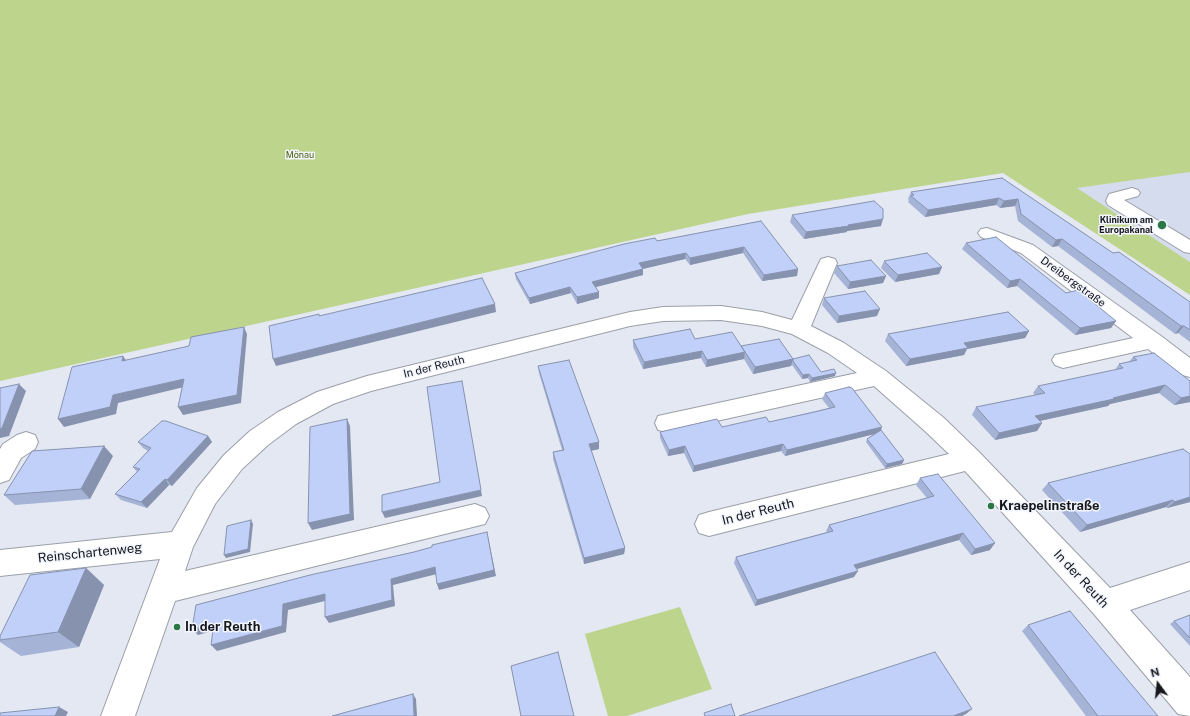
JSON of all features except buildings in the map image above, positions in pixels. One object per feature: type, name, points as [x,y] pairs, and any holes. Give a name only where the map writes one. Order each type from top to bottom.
[{"type":"street","points":[[1132,193],[1115,197],[1114,200],[1190,248]]},
{"type":"street","name":"Dreibergstraße","points":[[987,233],[1028,249],[1190,369]]},
{"type":"street","points":[[799,329],[828,263]]},
{"type":"street","name":"In der Reuth","points":[[118,716],[180,544],[206,496],[233,462],[259,438],[288,418],[325,398],[367,384],[630,319],[663,314],[721,314],[762,319],[799,329],[836,348],[878,377],[935,425],[970,459],[1105,604],[1190,702]]},
{"type":"street","points":[[1063,360],[1153,341]]},
{"type":"street","points":[[666,423],[878,377]]},
{"type":"street","points":[[0,472],[12,451],[26,442]]},
{"type":"street","name":"In der Reuth","points":[[709,524],[970,459]]},
{"type":"street","points":[[163,590],[475,516]]},
{"type":"street","name":"Reinschartenweg","points":[[0,563],[180,544]]},
{"type":"street","points":[[1105,604],[1190,576]]},
{"type":"shaded area","name":"Klinikum am Europakanal","points":[[1190,172],[1190,262],[1076,188],[1167,175]]},
{"type":"green space","name":"Mönau","points":[[0,0],[1190,0],[1190,172],[1077,188],[1190,262],[1190,295],[1003,173],[748,214],[0,381]]},
{"type":"green space","points":[[680,607],[712,689],[627,716],[608,716],[585,634]]},
{"type":"place","name":"Klinikum am Europakanal","points":[[1162,225]]},
{"type":"place","name":"Kraepelinstraße","points":[[991,506]]},
{"type":"place","name":"In der Reuth","points":[[177,627]]}]
